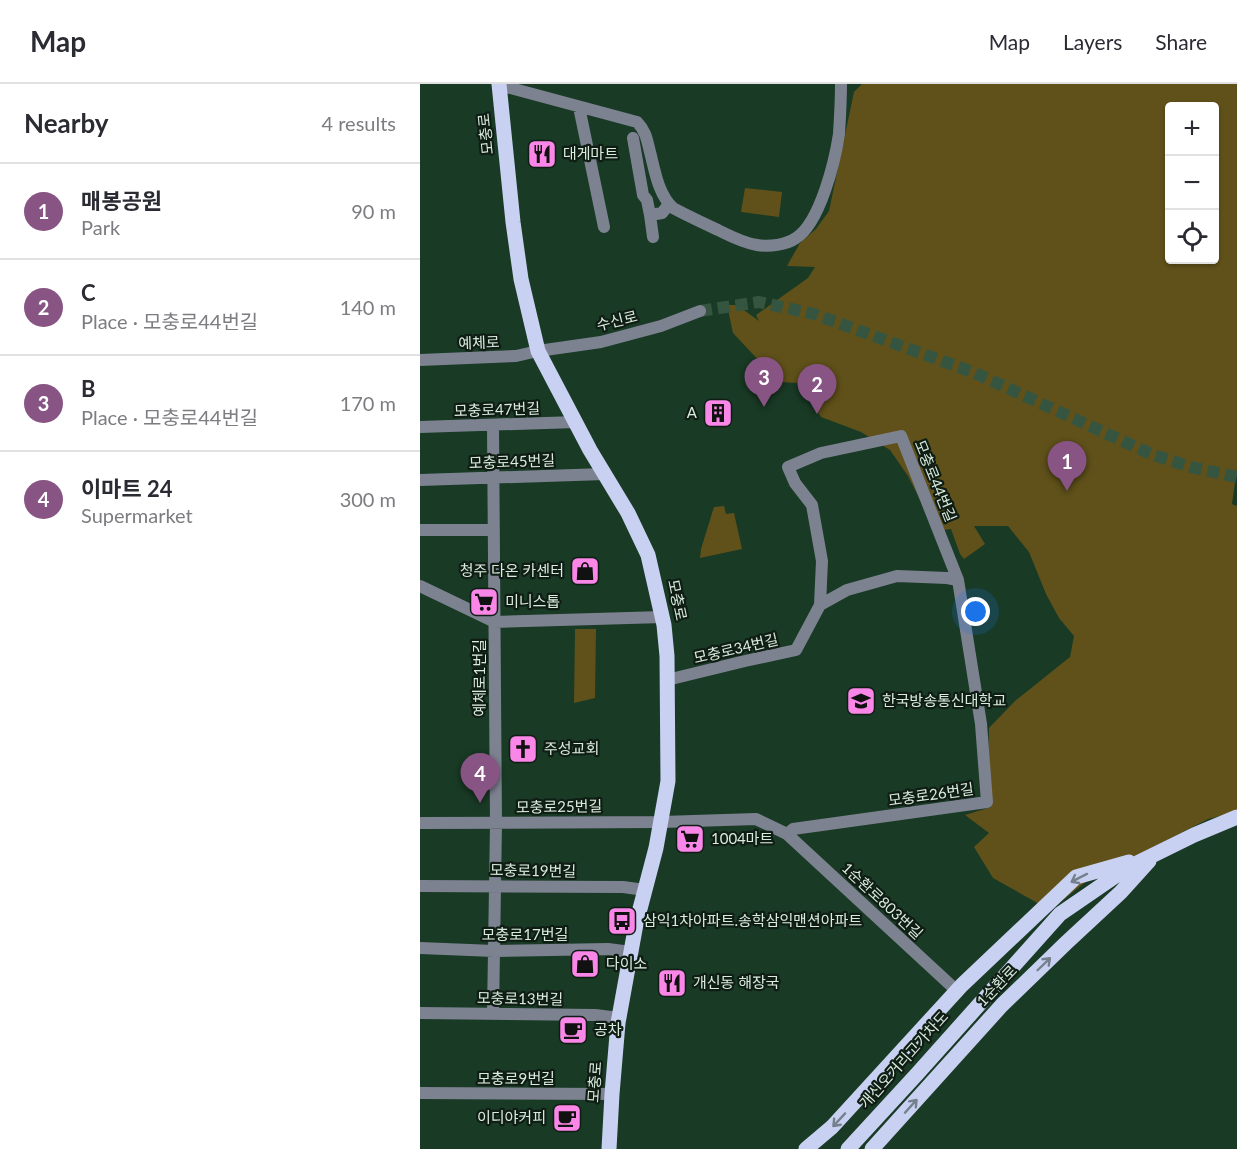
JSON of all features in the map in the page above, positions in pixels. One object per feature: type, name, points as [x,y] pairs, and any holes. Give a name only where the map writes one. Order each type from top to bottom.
[{"type":"main road","name":"모충로","points":[[499,84],[521,279],[538,351],[590,450],[628,513],[648,555],[663,618],[667,656],[668,781],[662,822],[636,924],[619,1017],[609,1149]]},
{"type":"main road","name":"1순환로","points":[[1060,914],[1127,868],[1237,817]]},
{"type":"main road","name":"1순환로","points":[[872,1149],[1002,1005],[1121,892],[1155,854]]},
{"type":"main road","points":[[806,1149],[832,1127],[957,991],[1076,877],[1155,854]]},
{"type":"main road","name":"개신오거리고가차도","points":[[848,1149],[1060,914]]},
{"type":"street","points":[[499,84],[637,122],[647,136],[665,200],[673,208],[737,239],[756,245],[773,245],[787,243],[797,238],[807,229],[816,215],[824,193],[838,136],[841,84]]},
{"type":"street","points":[[579,107],[604,227]]},
{"type":"street","points":[[633,138],[653,237]]},
{"type":"street","points":[[650,215],[662,213],[669,204]]},
{"type":"street","name":"수신로","points":[[538,351],[601,342],[661,326],[700,311]]},
{"type":"street","name":"예체로","points":[[420,360],[516,356],[538,351]]},
{"type":"street","name":"모충로47번길","points":[[420,427],[576,422]]},
{"type":"street","name":"예체로1번길","points":[[493,426],[496,823],[493,1014]]},
{"type":"street","name":"모충로44번길","points":[[820,605],[822,561],[812,505],[795,483],[788,467],[821,453],[901,436],[958,580]]},
{"type":"street","name":"모충로45번길","points":[[420,480],[604,474]]},
{"type":"street","points":[[420,530],[494,530]]},
{"type":"street","points":[[820,605],[848,591],[897,576],[958,580]]},
{"type":"street","name":"모충로26번길","points":[[787,834],[793,829],[987,802],[981,724],[958,580]]},
{"type":"street","points":[[420,586],[495,622],[663,618]]},
{"type":"street","name":"모충로34번길","points":[[667,680],[796,651],[820,605]]},
{"type":"street","points":[[662,822],[756,819],[787,834]]},
{"type":"street","name":"모충로25번길","points":[[420,823],[662,822]]},
{"type":"street","name":"1순환로803번길","points":[[787,834],[957,991]]},
{"type":"street","name":"모충로19번길","points":[[420,886],[623,887],[645,890]]},
{"type":"street","name":"모충로17번길","points":[[420,948],[631,952]]},
{"type":"street","name":"모충로13번길","points":[[420,1013],[619,1017]]},
{"type":"street","name":"모충로9번길","points":[[420,1093],[612,1094]]},
{"type":"shaded area","points":[[862,84],[1237,84],[1237,468],[1232,504],[1237,506],[1237,812],[1208,819],[1087,881],[1050,910],[993,878],[974,847],[989,833],[965,815],[991,807],[988,773],[989,728],[1015,701],[1070,657],[1074,636],[1059,618],[1046,594],[1029,552],[1008,526],[974,526],[985,544],[964,559],[951,529],[943,530],[932,523],[908,476],[890,450],[861,432],[821,417],[799,383],[779,382],[733,333],[727,305],[737,305],[759,321],[756,315],[808,278],[815,267],[787,266],[800,243],[816,229],[829,211],[854,92]]},
{"type":"shaded area","points":[[745,188],[782,192],[779,217],[741,212]]},
{"type":"shaded area","points":[[724,506],[726,514],[734,513],[742,549],[700,558],[714,507]]},
{"type":"shaded area","points":[[575,629],[596,629],[595,698],[574,703]]},
{"type":"tunnel","points":[[700,311],[759,302],[814,314],[975,373],[1151,454],[1191,467],[1237,477]]},
{"type":"place","name":"대게마트","points":[[542,154]]},
{"type":"place","name":"B","points":[[764,407]]},
{"type":"place","name":"A","points":[[718,413]]},
{"type":"place","name":"C","points":[[817,414]]},
{"type":"place","name":"매봉공원","points":[[1067,491]]},
{"type":"place","name":"청주 다온 카센터","points":[[585,571]]},
{"type":"place","name":"미니스톱","points":[[484,602]]},
{"type":"place","name":"한국방송통신대학교","points":[[861,701]]},
{"type":"place","name":"주성교회","points":[[523,749]]},
{"type":"place","name":"이마트 24","points":[[480,803]]},
{"type":"place","name":"1004마트","points":[[690,839]]},
{"type":"place","name":"삼익1차아파트.송학삼익맨션아파트","points":[[622,921]]},
{"type":"place","name":"다이소","points":[[585,964]]},
{"type":"place","name":"개신동 해장국","points":[[672,983]]},
{"type":"place","name":"공차","points":[[573,1030]]},
{"type":"place","name":"이디야커피","points":[[567,1118]]}]
